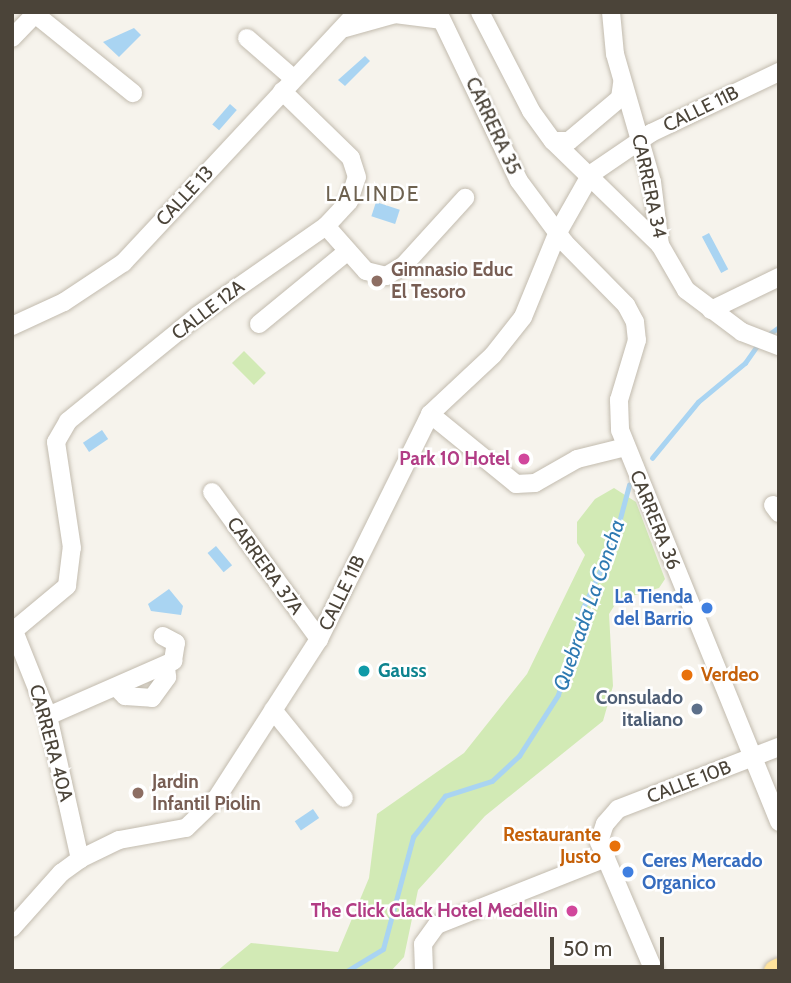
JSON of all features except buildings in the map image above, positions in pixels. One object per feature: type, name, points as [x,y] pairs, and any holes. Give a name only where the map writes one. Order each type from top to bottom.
[{"type":"street","name":"CALLE 13","points":[[12,326],[64,302],[123,263],[357,12]]},
{"type":"street","name":"CARRERA 35","points":[[480,12],[531,111],[553,141]]},
{"type":"street","name":"CARRERA 34","points":[[611,12],[622,83],[640,140],[660,245],[686,290],[747,334],[775,344]]},
{"type":"street","points":[[12,38],[36,13],[133,93]]},
{"type":"street","name":"CALLE 13","points":[[333,36],[353,24],[396,13],[440,16]]},
{"type":"street","name":"CARRERA 35","points":[[440,16],[519,181],[557,233]]},
{"type":"street","points":[[247,38],[288,85]]},
{"type":"street","name":"CALLE 11B","points":[[12,928],[61,873],[80,859],[119,840],[186,828],[201,817],[319,639],[430,414],[493,355],[523,317],[557,233],[591,174],[640,140],[779,72]]},
{"type":"street","points":[[553,141],[569,141],[620,98],[622,83]]},
{"type":"street","name":"CALLE 12A","points":[[13,631],[67,586],[72,548],[56,443],[68,421],[197,316],[326,226],[349,201],[357,177],[351,158],[288,85]]},
{"type":"street","points":[[553,141],[591,174],[660,245]]},
{"type":"street","points":[[326,226],[366,271],[386,276],[404,265],[464,198]]},
{"type":"street","name":"CARRERA 36","points":[[557,233],[626,305],[635,322],[637,340],[619,400],[626,447],[750,759],[779,822]]},
{"type":"street","points":[[260,324],[348,251]]},
{"type":"street","points":[[711,310],[779,278]]},
{"type":"street","points":[[747,334],[743,306],[752,292]]},
{"type":"street","points":[[430,414],[516,484],[535,483],[577,459],[626,447]]},
{"type":"street","name":"CARRERA 37A","points":[[212,492],[319,639]]},
{"type":"street","name":"CARRERA 40A","points":[[13,631],[48,716],[80,859]]},
{"type":"street","points":[[48,716],[166,666],[177,653],[176,643],[163,636]]},
{"type":"street","points":[[273,710],[344,798]]},
{"type":"street","name":"CALLE 10B","points":[[606,858],[599,842],[605,824],[618,809],[779,747]]},
{"type":"street","points":[[424,971],[423,944],[437,925],[606,858],[654,971]]},
{"type":"green space","points":[[244,351],[266,373],[254,385],[232,363]]},
{"type":"green space","points":[[614,488],[636,502],[665,579],[659,588],[618,600],[609,614],[613,686],[603,721],[485,816],[418,890],[404,957],[391,971],[217,971],[251,943],[338,952],[369,878],[377,814],[464,753],[527,674],[585,555],[577,543],[577,522],[595,499]]},
{"type":"water","points":[[134,28],[141,35],[119,57],[103,42]]},
{"type":"water","points":[[365,56],[370,61],[345,86],[338,80]]},
{"type":"water","points":[[230,104],[237,110],[219,130],[212,124]]},
{"type":"water","points":[[376,202],[400,210],[395,224],[371,216]]},
{"type":"water","points":[[709,233],[728,269],[721,273],[702,237]]},
{"type":"water","points":[[102,430],[108,439],[89,452],[83,443]]},
{"type":"water","points":[[216,546],[232,565],[224,572],[208,553]]},
{"type":"water","points":[[169,589],[183,606],[181,615],[151,611],[148,604]]},
{"type":"water","points":[[313,809],[319,818],[301,830],[295,821]]},
{"type":"waterway","name":"Quebrada La Concha","points":[[768,335],[779,327]]},
{"type":"waterway","name":"Quebrada La Concha","points":[[652,458],[698,402],[745,363],[759,343]]},
{"type":"waterway","name":"Quebrada La Concha","points":[[347,971],[383,949],[413,837],[445,796],[492,781],[519,756],[558,695],[583,608],[614,541],[629,485]]},
{"type":"place","name":"Gimnasio Educ El Tesoro","points":[[377,281]]},
{"type":"place","name":"Park 10 Hotel","points":[[524,459]]},
{"type":"place","name":"La Tienda del Barrio","points":[[707,608]]},
{"type":"place","name":"Gauss","points":[[364,671]]},
{"type":"place","name":"Verdeo","points":[[687,675]]},
{"type":"place","name":"Consulado italiano","points":[[697,709]]},
{"type":"place","name":"Jardin Infantil Piolin","points":[[138,793]]},
{"type":"place","name":"Restaurante Justo","points":[[615,846]]},
{"type":"place","name":"Ceres Mercado Organico","points":[[628,872]]},
{"type":"place","name":"The Click Clack Hotel Medellin","points":[[572,911]]},
{"type":"district","name":"LALINDE","points":[[373,194]]}]
